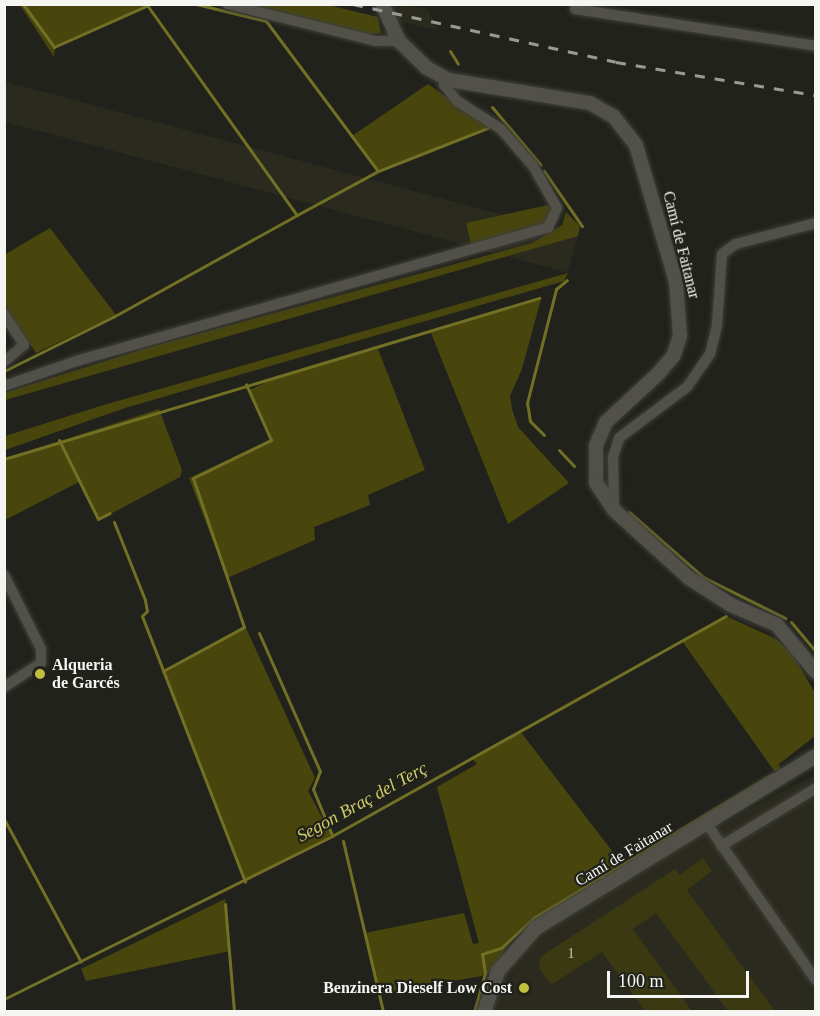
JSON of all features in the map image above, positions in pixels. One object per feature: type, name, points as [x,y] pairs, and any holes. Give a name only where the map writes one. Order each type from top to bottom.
[{"type":"street","points":[[227,4],[375,41],[399,41]]},
{"type":"street","name":"Camí de Faitanar","points":[[382,4],[399,41],[444,77],[590,103],[614,117],[636,145],[676,282],[681,317],[674,355],[606,422],[596,445],[596,483],[614,510],[689,578],[731,605],[777,625],[816,672]]},
{"type":"street","points":[[574,9],[816,46]]},
{"type":"street","points":[[4,387],[204,324],[548,228],[557,208],[533,166],[501,129],[457,101],[444,86],[444,77]]},
{"type":"street","points":[[614,510],[612,469],[619,438],[687,387],[710,354],[717,325],[722,254],[736,244],[816,223]]},
{"type":"street","points":[[4,315],[24,345],[4,362]]},
{"type":"street","points":[[4,575],[41,649],[41,663],[4,687]]},
{"type":"street","name":"Camí de Faitanar","points":[[484,1011],[498,971],[536,928],[816,756]]},
{"type":"street","points":[[722,846],[816,788]]},
{"type":"street","points":[[707,824],[816,980]]},
{"type":"shaded area","points":[[20,5],[146,5],[55,48],[54,57]]},
{"type":"shaded area","points":[[245,5],[328,5],[378,17],[381,33],[365,35]]},
{"type":"shaded area","points":[[391,5],[427,8],[438,30],[398,21]]},
{"type":"shaded area","points":[[4,81],[578,235],[568,273],[4,122]]},
{"type":"shaded area","points":[[428,84],[490,128],[377,170],[352,136]]},
{"type":"shaded area","points":[[548,205],[552,213],[544,229],[472,248],[466,223]]},
{"type":"shaded area","points":[[566,212],[580,226],[578,236],[5,400],[4,393],[146,348],[532,243],[562,225]]},
{"type":"shaded area","points":[[50,228],[116,315],[36,353],[5,309],[4,255]]},
{"type":"shaded area","points":[[568,273],[564,281],[125,408],[5,450],[5,436],[107,404]]},
{"type":"shaded area","points":[[541,299],[522,369],[510,396],[518,427],[569,483],[508,524],[431,333]]},
{"type":"shaded area","points":[[378,349],[425,470],[368,495],[370,505],[314,527],[315,540],[227,578],[189,478],[272,439],[249,390],[285,374]]},
{"type":"shaded area","points":[[159,409],[182,470],[180,477],[99,520],[79,482],[5,520],[5,459]]},
{"type":"shaded area","points":[[726,616],[776,639],[792,653],[815,693],[815,736],[779,764],[781,770],[775,772],[682,641]]},
{"type":"shaded area","points":[[246,628],[315,778],[308,791],[332,836],[245,882],[163,671]]},
{"type":"shaded area","points":[[520,731],[622,864],[518,932],[487,975],[379,994],[365,933],[464,913],[473,944],[479,943],[437,787],[477,764],[472,758]]},
{"type":"shaded area","points":[[815,774],[815,1011],[488,1012],[501,978],[534,936],[634,871]]},
{"type":"shaded area","points":[[225,899],[230,951],[86,981],[81,969]]},
{"type":"building","points":[[703,858],[712,871],[687,890],[775,1011],[728,1011],[656,913],[633,929],[692,1011],[645,1011],[602,952],[551,985],[539,968],[540,957],[675,869],[680,875]]},
{"type":"waterway","points":[[23,4],[54,47],[146,6]]},
{"type":"waterway","points":[[196,4],[266,21],[378,171],[488,128]]},
{"type":"waterway","points":[[147,5],[297,215],[378,171]]},
{"type":"waterway","points":[[450,51],[458,64]]},
{"type":"waterway","points":[[492,107],[540,164]]},
{"type":"waterway","points":[[544,171],[582,226]]},
{"type":"waterway","points":[[4,371],[113,317],[297,215]]},
{"type":"waterway","points":[[544,435],[530,421],[527,403],[556,289],[567,280]]},
{"type":"waterway","points":[[4,459],[539,298]]},
{"type":"waterway","points":[[163,671],[244,627],[193,478],[271,440],[246,384]]},
{"type":"waterway","points":[[59,440],[98,519],[110,513]]},
{"type":"waterway","points":[[559,450],[574,466]]},
{"type":"waterway","points":[[629,512],[703,577],[785,618]]},
{"type":"waterway","points":[[114,522],[145,600],[147,611],[142,616],[245,882]]},
{"type":"waterway","name":"Segon Braç del Terç","points":[[4,999],[332,836],[726,616]]},
{"type":"waterway","points":[[791,622],[816,652]]},
{"type":"waterway","points":[[259,633],[320,771],[313,789],[332,835]]},
{"type":"waterway","points":[[474,1012],[485,973],[482,954],[501,948],[535,917],[772,774]]},
{"type":"waterway","points":[[4,819],[81,962]]},
{"type":"waterway","points":[[343,841],[383,1012]]},
{"type":"waterway","points":[[225,904],[234,1012]]},
{"type":"railway","points":[[353,4],[616,62],[816,95]]},
{"type":"place","name":"Alqueria de Garcés","points":[[40,674]]},
{"type":"place","name":"Benzinera Dieself Low Cost","points":[[524,988]]}]
